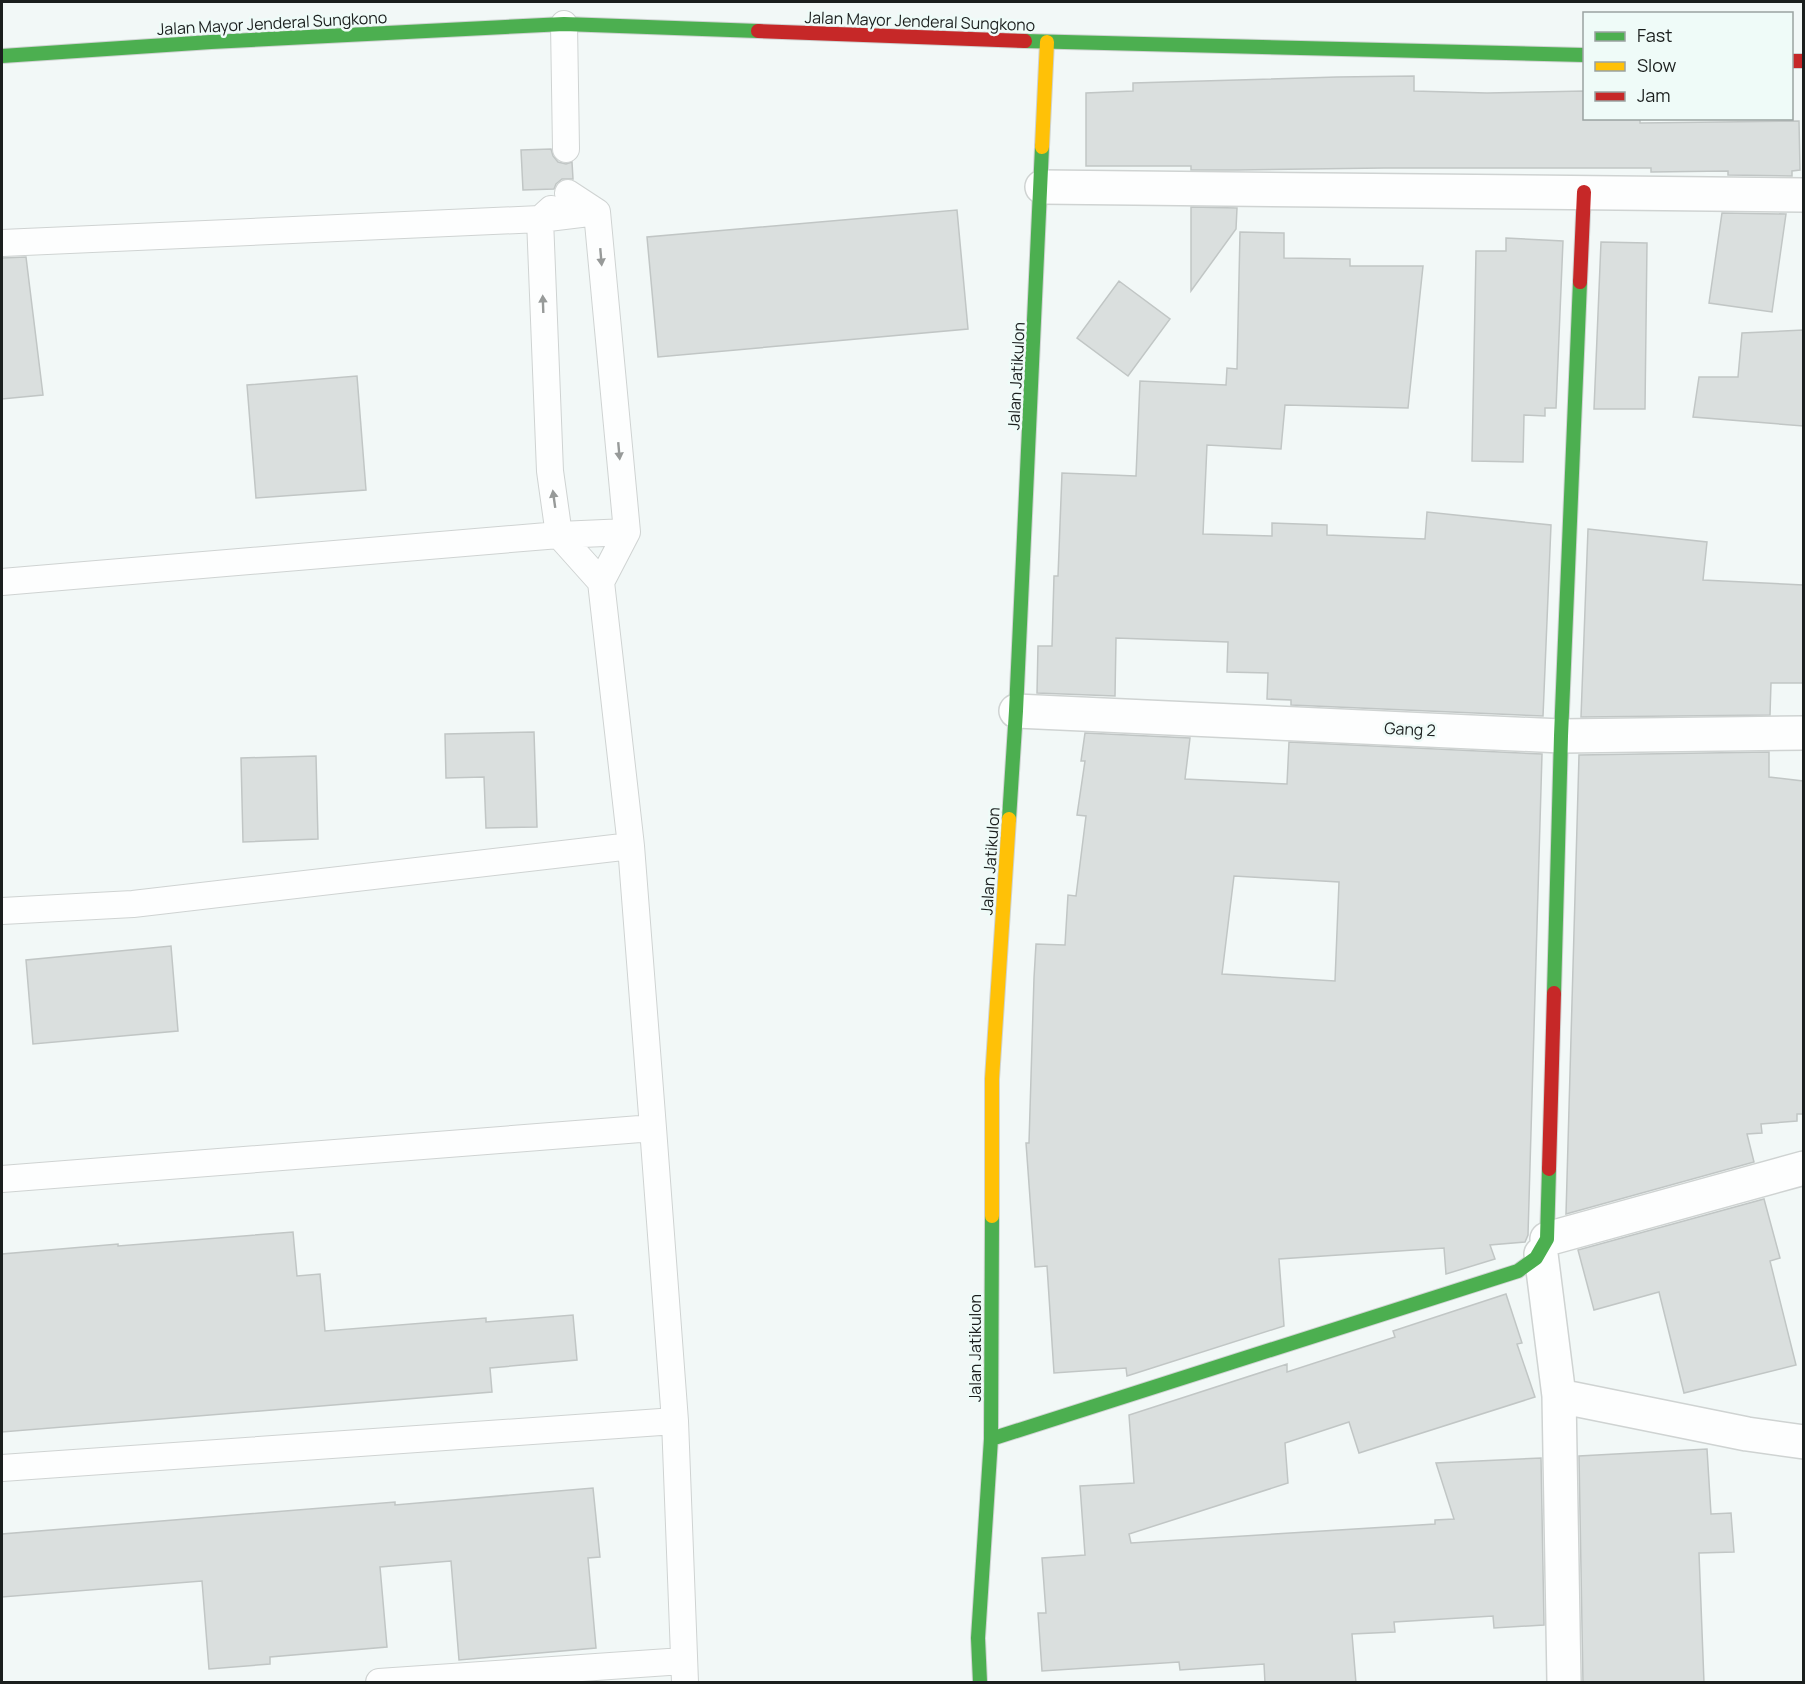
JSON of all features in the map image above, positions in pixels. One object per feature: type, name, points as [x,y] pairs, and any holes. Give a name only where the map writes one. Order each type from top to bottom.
[{"type":"main road","name":"Jalan Mayor Jenderal Sungkono","points":[[2,56],[211,42],[564,24],[1047,42],[1583,55]]},
{"type":"main road","name":"Jalan Jatikulon","points":[[980,1683],[978,1638],[991,1439],[992,1079],[1016,711],[1047,42]]},
{"type":"main road","points":[[991,1439],[1518,1271],[1532,1263],[1544,1247],[1561,736],[1584,192]]},
{"type":"street","points":[[1042,186],[1803,195]]},
{"type":"street","name":"Gang 2","points":[[1016,711],[1561,736],[1803,733]]},
{"type":"street","points":[[1564,1683],[1559,1395],[1544,1247],[1803,1168]]},
{"type":"street","points":[[1559,1395],[1747,1434],[1803,1442]]},
{"type":"lane","points":[[564,24],[566,149]]},
{"type":"lane","points":[[379,1683],[684,1672],[675,1421],[653,1128],[631,846],[601,582],[627,532],[597,213],[568,191],[540,219],[550,471],[558,536],[601,582]]},
{"type":"lane","points":[[2,243],[540,219],[597,213]]},
{"type":"lane","points":[[2,582],[627,532]]},
{"type":"lane","points":[[2,910],[133,904],[631,846]]},
{"type":"lane","points":[[2,1179],[653,1128]]},
{"type":"lane","points":[[2,1468],[675,1421]]},
{"type":"building","points":[[1414,76],[1414,91],[1487,93],[1583,91],[1583,120],[1640,120],[1640,123],[1799,121],[1800,170],[1792,171],[1792,176],[1728,175],[1728,171],[1651,172],[1651,168],[1191,170],[1191,166],[1086,166],[1086,93],[1133,91],[1133,83]]},
{"type":"building","points":[[551,149],[558,162],[566,164],[572,162],[573,179],[562,179],[554,189],[523,190],[521,150]]},
{"type":"building","points":[[1191,207],[1237,208],[1236,229],[1191,291]]},
{"type":"building","points":[[957,210],[968,329],[658,357],[647,237]]},
{"type":"building","points":[[1722,213],[1786,214],[1772,312],[1709,303]]},
{"type":"building","points":[[1240,232],[1284,233],[1284,258],[1350,259],[1350,266],[1423,266],[1408,408],[1285,405],[1281,449],[1207,445],[1203,534],[1272,536],[1272,523],[1327,525],[1327,535],[1425,539],[1427,512],[1551,525],[1543,716],[1291,705],[1291,700],[1267,699],[1268,673],[1227,672],[1228,642],[1116,638],[1115,696],[1037,693],[1038,646],[1052,646],[1054,576],[1058,576],[1062,473],[1136,476],[1140,381],[1226,385],[1227,368],[1237,369]]},
{"type":"building","points":[[1506,238],[1563,241],[1556,408],[1545,408],[1545,416],[1524,415],[1523,462],[1472,461],[1476,251],[1506,251]]},
{"type":"building","points":[[1601,242],[1647,243],[1645,409],[1594,409]]},
{"type":"building","points":[[26,257],[43,395],[2,399],[2,258]]},
{"type":"building","points":[[1119,281],[1170,319],[1128,376],[1077,338]]},
{"type":"building","points":[[1803,330],[1803,426],[1693,417],[1699,377],[1738,377],[1742,333]]},
{"type":"building","points":[[357,376],[366,490],[256,498],[247,385]]},
{"type":"building","points":[[1588,529],[1707,542],[1703,580],[1803,585],[1803,683],[1771,683],[1770,715],[1581,717]]},
{"type":"building","points":[[534,732],[537,827],[486,828],[484,777],[446,778],[445,734]]},
{"type":"building","points":[[1085,733],[1190,738],[1185,779],[1287,784],[1289,742],[1542,754],[1528,1235],[1525,1242],[1490,1245],[1495,1259],[1446,1274],[1444,1248],[1279,1259],[1284,1326],[1127,1376],[1126,1368],[1054,1373],[1047,1266],[1035,1267],[1026,1143],[1029,1143],[1036,944],[1065,945],[1068,895],[1076,896],[1086,816],[1077,815],[1085,761],[1081,761]],"holes":[[[1234,876],[1339,882],[1335,981],[1222,974]]]},
{"type":"building","points":[[1769,752],[1769,777],[1803,781],[1803,1114],[1797,1114],[1797,1121],[1761,1124],[1762,1133],[1747,1134],[1754,1162],[1566,1214],[1579,755]]},
{"type":"building","points":[[316,756],[318,839],[243,842],[241,758]]},
{"type":"building","points":[[171,946],[178,1031],[33,1044],[26,960]]},
{"type":"building","points":[[1764,1199],[1780,1258],[1770,1261],[1796,1365],[1684,1393],[1659,1292],[1594,1310],[1578,1250]]},
{"type":"building","points":[[293,1232],[297,1276],[320,1274],[325,1331],[486,1318],[486,1322],[573,1315],[577,1360],[490,1368],[492,1392],[2,1432],[2,1254]]},
{"type":"building","points":[[1506,1294],[1522,1343],[1517,1344],[1535,1397],[1359,1453],[1349,1422],[1285,1443],[1288,1483],[1129,1534],[1131,1543],[1435,1524],[1435,1520],[1454,1519],[1436,1463],[1541,1458],[1544,1625],[1494,1628],[1493,1616],[1394,1622],[1395,1632],[1352,1634],[1356,1683],[1265,1683],[1264,1664],[1180,1670],[1179,1662],[1042,1671],[1038,1613],[1046,1613],[1042,1558],[1085,1555],[1080,1486],[1134,1483],[1129,1415],[1287,1364],[1287,1372],[1395,1337],[1393,1331]]},
{"type":"building","points":[[1707,1449],[1711,1514],[1731,1513],[1734,1552],[1699,1553],[1704,1683],[1583,1683],[1579,1456]]},
{"type":"building","points":[[593,1488],[600,1557],[588,1558],[596,1648],[459,1660],[451,1561],[380,1567],[387,1647],[270,1657],[270,1664],[209,1669],[202,1581],[2,1597],[2,1534]]},
{"type":"traffic: fast","points":[[2,56],[211,42],[564,24],[758,31]]},
{"type":"traffic: fast","points":[[1025,41],[1583,55]]},
{"type":"traffic: fast","points":[[1009,819],[1042,147]]},
{"type":"traffic: fast","points":[[1554,993],[1561,736],[1580,282]]},
{"type":"traffic: fast","points":[[991,1439],[1518,1271],[1536,1258],[1547,1239],[1549,1169]]},
{"type":"traffic: fast","points":[[980,1682],[978,1638],[991,1439],[992,1216]]},
{"type":"traffic: slow","points":[[1042,147],[1047,42]]},
{"type":"traffic: slow","points":[[992,1216],[992,1079],[1009,819]]},
{"type":"traffic: jam","points":[[758,31],[1025,41]]},
{"type":"traffic: jam","points":[[1793,61],[1804,61]]},
{"type":"traffic: jam","points":[[1580,282],[1584,192]]},
{"type":"traffic: jam","points":[[1549,1169],[1554,993]]}]
